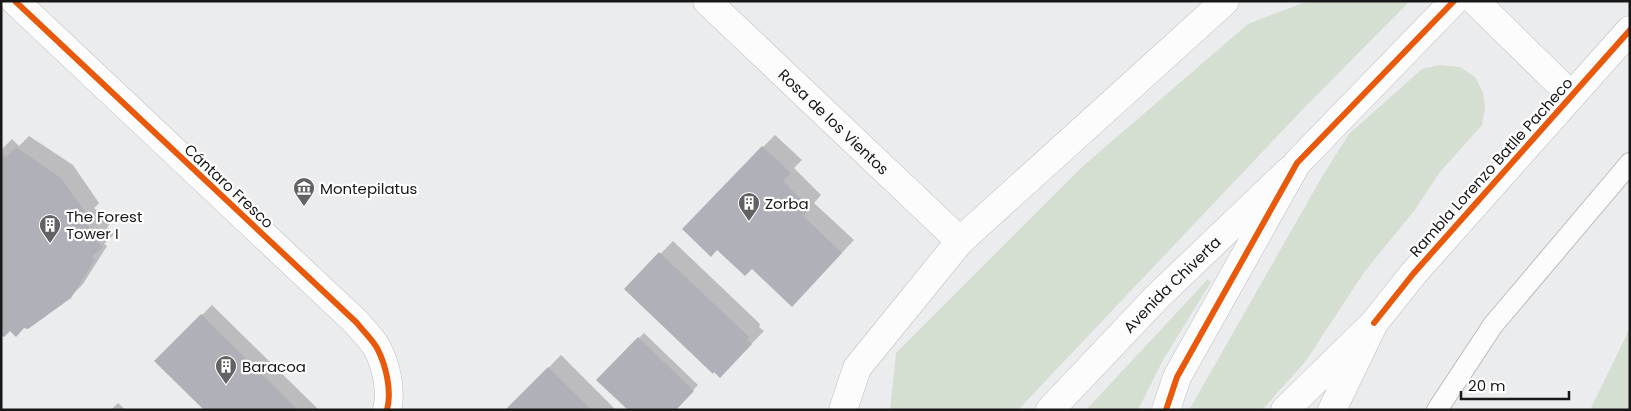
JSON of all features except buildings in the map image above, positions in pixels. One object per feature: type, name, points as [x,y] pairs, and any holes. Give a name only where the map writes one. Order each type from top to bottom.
[{"type":"street","name":"Cántaro Fresco","points":[[15,1],[357,323],[377,347],[387,373],[388,410]]},
{"type":"street","name":"Rosa de los Vientos","points":[[707,1],[960,241]]},
{"type":"street","points":[[843,410],[857,368],[960,241],[1225,1]]},
{"type":"street","points":[[1166,410],[1177,377],[1297,163],[1454,1]]},
{"type":"street","points":[[1474,1],[1571,95]]},
{"type":"street","name":"Rambla Lorenzo Batlle Pacheco","points":[[1374,323],[1413,274],[1630,30]]},
{"type":"street","name":"Avenida Chiverta","points":[[1050,410],[1158,296],[1297,163]]},
{"type":"street","points":[[1286,410],[1374,323]]},
{"type":"street","points":[[1332,410],[1374,323]]},
{"type":"lane","points":[[1437,410],[1492,325],[1630,163]]},
{"type":"shaded area","points":[[1308,1],[1410,1],[1304,108],[1018,410],[890,410],[896,353],[1083,166],[1248,24]]},
{"type":"shaded area","points":[[1439,65],[1460,67],[1475,77],[1483,92],[1485,108],[1482,125],[1440,172],[1414,211],[1365,271],[1305,362],[1262,410],[1189,410],[1323,175],[1349,134],[1422,69]]},
{"type":"shaded area","points":[[1208,279],[1211,282],[1163,360],[1138,410],[1086,410]]},
{"type":"shaded area","points":[[1630,328],[1630,410],[1590,410]]},
{"type":"cycle path","points":[[15,1],[357,323],[375,345],[383,362],[389,395],[387,410]]},
{"type":"cycle path","points":[[1166,410],[1177,377],[1297,163],[1454,1]]},
{"type":"cycle path","points":[[1374,323],[1413,274],[1630,30]]},
{"type":"place","name":"Montepilatus","points":[[304,207]]},
{"type":"place","name":"Zorba","points":[[749,222]]},
{"type":"place","name":"The Forest Tower I","points":[[50,244]]},
{"type":"place","name":"Baracoa","points":[[226,385]]}]
